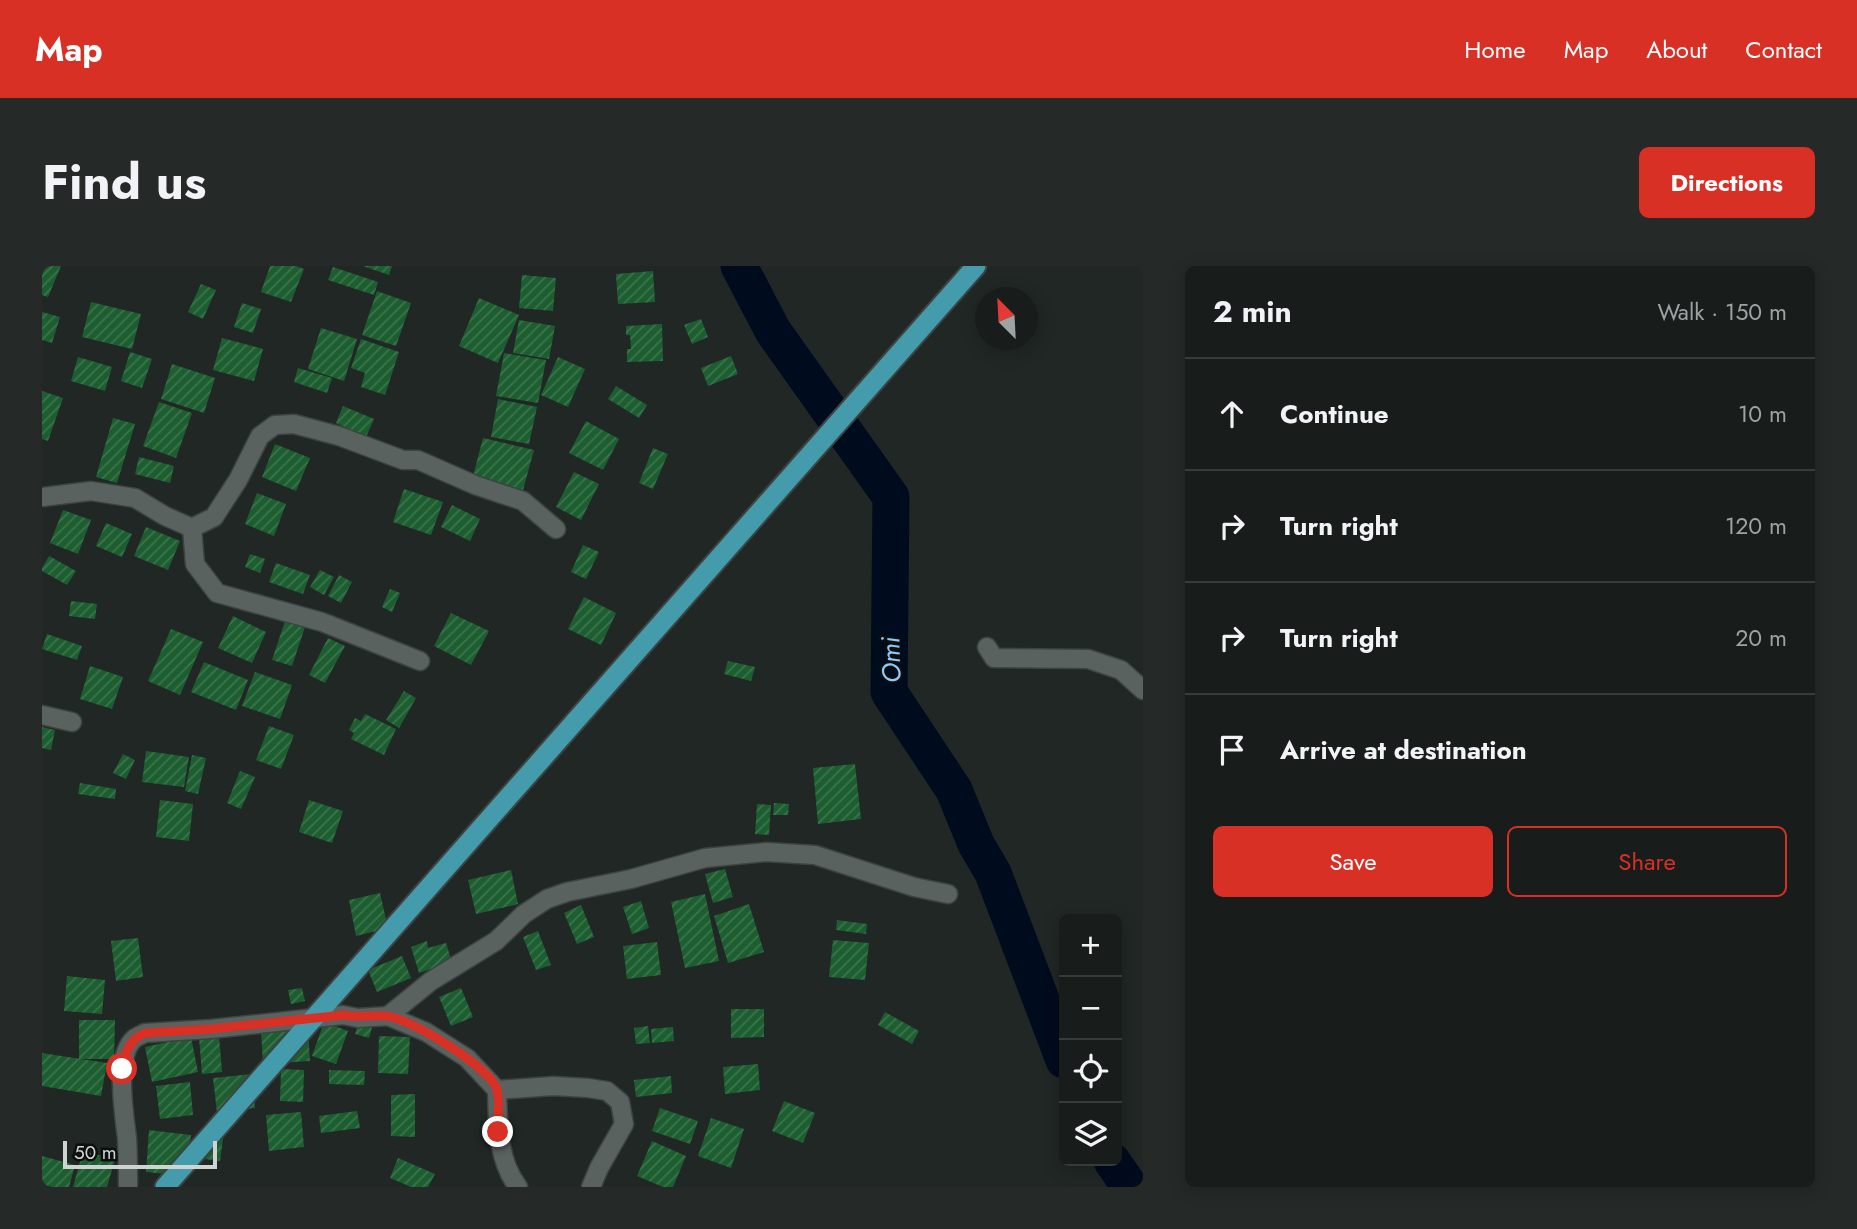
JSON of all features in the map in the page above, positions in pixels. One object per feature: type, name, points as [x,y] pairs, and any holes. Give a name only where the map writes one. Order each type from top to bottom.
[{"type":"highway","points":[[164,1187],[976,266]]},
{"type":"street","points":[[42,497],[91,491],[135,498],[165,516],[192,527],[214,517],[238,480],[260,436],[275,425],[295,424],[339,436],[403,460],[418,460],[475,485],[523,501],[556,529]]},
{"type":"street","points":[[192,527],[195,564],[217,593],[321,622],[420,661]]},
{"type":"street","points":[[987,647],[994,657],[1088,659],[1121,670],[1143,690]]},
{"type":"street","points":[[42,715],[72,722]]},
{"type":"street","points":[[388,1016],[431,981],[496,941],[524,914],[547,899],[705,858],[766,852],[815,855],[914,887],[948,894]]},
{"type":"street","points":[[128,1187],[122,1069],[129,1046],[135,1037],[145,1033],[344,1015],[358,1018],[388,1016],[426,1032],[467,1058],[497,1090],[498,1132],[510,1177],[518,1187]]},
{"type":"street","points":[[497,1090],[553,1086],[588,1088],[607,1091],[620,1102],[624,1124],[591,1187]]},
{"type":"building","points":[[42,266],[61,266],[48,297],[42,295]]},
{"type":"building","points":[[270,266],[296,266],[304,269],[291,302],[261,292]]},
{"type":"building","points":[[363,266],[392,266],[389,275]]},
{"type":"building","points":[[333,267],[378,282],[374,295],[328,280]]},
{"type":"building","points":[[653,271],[655,302],[618,304],[616,274]]},
{"type":"building","points":[[522,275],[556,278],[553,311],[519,308]]},
{"type":"building","points":[[201,284],[216,290],[203,319],[188,312]]},
{"type":"building","points":[[377,291],[411,303],[396,346],[362,335]]},
{"type":"building","points":[[479,298],[519,315],[498,363],[459,346]]},
{"type":"building","points":[[91,302],[141,314],[132,349],[82,337]]},
{"type":"building","points":[[242,303],[261,309],[253,333],[234,327]]},
{"type":"building","points":[[42,312],[60,317],[52,343],[42,340]]},
{"type":"building","points":[[701,319],[708,337],[692,344],[684,325]]},
{"type":"building","points":[[519,320],[555,326],[549,359],[513,353]]},
{"type":"building","points":[[662,324],[663,361],[627,362],[627,349],[631,349],[626,326]]},
{"type":"building","points":[[321,328],[357,339],[344,381],[308,369]]},
{"type":"building","points":[[222,338],[263,349],[254,381],[213,370]]},
{"type":"building","points":[[361,339],[399,352],[385,395],[361,387],[365,373],[351,368]]},
{"type":"building","points":[[130,352],[152,359],[142,388],[121,381]]},
{"type":"building","points":[[504,353],[546,360],[538,403],[496,396]]},
{"type":"building","points":[[731,356],[738,374],[708,386],[701,368]]},
{"type":"building","points":[[78,357],[112,367],[105,391],[71,381]]},
{"type":"building","points":[[558,357],[585,369],[568,407],[541,395]]},
{"type":"building","points":[[172,364],[215,378],[204,413],[161,399]]},
{"type":"building","points":[[298,368],[332,378],[327,393],[294,382]]},
{"type":"building","points":[[616,386],[647,405],[639,418],[608,399]]},
{"type":"building","points":[[42,391],[63,398],[48,441],[42,439]]},
{"type":"building","points":[[498,399],[537,407],[529,444],[491,437]]},
{"type":"building","points":[[159,402],[192,413],[176,458],[143,446]]},
{"type":"building","points":[[343,406],[374,419],[366,437],[336,423]]},
{"type":"building","points":[[113,418],[135,424],[117,483],[96,477]]},
{"type":"building","points":[[586,421],[619,439],[603,470],[569,453]]},
{"type":"building","points":[[483,438],[534,450],[523,490],[473,476]]},
{"type":"building","points":[[275,444],[310,458],[296,491],[262,477]]},
{"type":"building","points":[[653,448],[668,454],[653,489],[639,483]]},
{"type":"building","points":[[139,457],[174,466],[170,483],[135,474]]},
{"type":"building","points":[[574,472],[599,484],[581,520],[556,507]]},
{"type":"building","points":[[404,489],[443,502],[431,535],[393,522]]},
{"type":"building","points":[[257,493],[286,504],[274,536],[245,524]]},
{"type":"building","points":[[452,505],[480,519],[470,541],[441,527]]},
{"type":"building","points":[[63,510],[91,520],[78,554],[50,543]]},
{"type":"building","points":[[106,523],[132,534],[122,557],[96,546]]},
{"type":"building","points":[[146,527],[180,541],[168,570],[134,556]]},
{"type":"building","points":[[583,545],[599,552],[586,579],[571,572]]},
{"type":"building","points":[[250,554],[265,559],[260,573],[245,567]]},
{"type":"building","points":[[49,556],[76,571],[67,585],[42,571]]},
{"type":"building","points":[[276,563],[310,575],[303,594],[269,582]]},
{"type":"building","points":[[320,570],[334,577],[324,595],[310,587]]},
{"type":"building","points":[[339,575],[352,582],[341,603],[328,596]]},
{"type":"building","points":[[390,589],[400,593],[392,612],[382,607]]},
{"type":"building","points":[[584,597],[616,613],[601,645],[568,629]]},
{"type":"building","points":[[71,601],[97,604],[95,619],[69,616]]},
{"type":"building","points":[[451,613],[489,631],[471,665],[434,646]]},
{"type":"building","points":[[233,616],[266,632],[252,663],[218,648]]},
{"type":"building","points":[[285,621],[305,627],[292,666],[272,660]]},
{"type":"building","points":[[171,629],[203,642],[180,695],[148,681]]},
{"type":"building","points":[[47,634],[82,646],[77,660],[42,649]]},
{"type":"building","points":[[328,638],[345,646],[325,683],[309,675]]},
{"type":"building","points":[[728,661],[755,667],[751,681],[724,674]]},
{"type":"building","points":[[204,662],[248,680],[236,710],[191,692]]},
{"type":"building","points":[[90,666],[123,677],[112,709],[80,699]]},
{"type":"building","points":[[255,672],[292,685],[280,719],[242,706]]},
{"type":"building","points":[[404,691],[416,698],[399,728],[386,720]]},
{"type":"building","points":[[365,714],[396,729],[384,755],[351,739],[354,733],[349,730],[355,718],[361,721]]},
{"type":"building","points":[[269,726],[294,735],[281,769],[256,760]]},
{"type":"building","points":[[42,727],[55,730],[51,750],[42,748]]},
{"type":"building","points":[[146,751],[189,757],[184,787],[142,782]]},
{"type":"building","points":[[123,754],[135,760],[126,779],[113,773]]},
{"type":"building","points":[[192,755],[206,758],[198,794],[185,791]]},
{"type":"building","points":[[855,764],[861,819],[818,824],[813,768]]},
{"type":"building","points":[[240,771],[255,777],[241,809],[227,803]]},
{"type":"building","points":[[80,783],[116,789],[115,799],[78,794]]},
{"type":"building","points":[[160,800],[193,804],[189,841],[156,837]]},
{"type":"building","points":[[309,800],[343,811],[332,843],[299,832]]},
{"type":"building","points":[[774,803],[789,804],[788,815],[773,815]]},
{"type":"building","points":[[757,804],[771,805],[769,835],[755,834]]},
{"type":"building","points":[[725,869],[733,897],[713,903],[705,874]]},
{"type":"building","points":[[511,870],[518,904],[476,914],[468,880]]},
{"type":"building","points":[[380,893],[388,928],[356,936],[349,900]]},
{"type":"building","points":[[705,894],[719,961],[685,968],[671,902]]},
{"type":"building","points":[[641,901],[649,928],[632,934],[623,907]]},
{"type":"building","points":[[749,904],[764,952],[728,963],[714,916]]},
{"type":"building","points":[[581,905],[594,937],[577,944],[564,913]]},
{"type":"building","points":[[837,920],[867,924],[866,934],[836,930]]},
{"type":"building","points":[[538,931],[551,965],[536,970],[523,937]]},
{"type":"building","points":[[138,938],[143,977],[116,981],[111,941]]},
{"type":"building","points":[[833,940],[869,943],[865,980],[829,977]]},
{"type":"building","points":[[427,941],[428,948],[446,943],[452,962],[419,973],[411,947]]},
{"type":"building","points":[[657,942],[661,975],[627,979],[623,946]]},
{"type":"building","points":[[402,956],[411,978],[377,992],[368,970]]},
{"type":"building","points":[[67,976],[105,980],[102,1014],[64,1011]]},
{"type":"building","points":[[302,988],[305,1001],[291,1004],[288,990]]},
{"type":"building","points":[[461,988],[473,1017],[451,1026],[439,997]]},
{"type":"building","points":[[731,1009],[764,1009],[764,1037],[731,1038]]},
{"type":"building","points":[[885,1012],[919,1031],[912,1044],[878,1025]]},
{"type":"building","points":[[79,1020],[115,1020],[114,1059],[79,1059]]},
{"type":"building","points":[[324,1022],[348,1031],[336,1064],[312,1056]]},
{"type":"building","points":[[358,1024],[372,1028],[369,1038],[355,1034]]},
{"type":"building","points":[[648,1026],[650,1043],[636,1044],[634,1028]]},
{"type":"building","points":[[673,1027],[674,1041],[652,1043],[651,1029]]},
{"type":"building","points":[[308,1028],[310,1061],[263,1064],[261,1031]]},
{"type":"building","points":[[219,1036],[222,1072],[202,1074],[199,1038]]},
{"type":"building","points":[[379,1036],[410,1037],[408,1074],[378,1073]]},
{"type":"building","points":[[191,1037],[198,1072],[152,1082],[145,1047]]},
{"type":"building","points":[[42,1053],[107,1063],[101,1096],[42,1086]]},
{"type":"building","points":[[758,1064],[760,1090],[725,1094],[723,1067]]},
{"type":"building","points":[[281,1069],[304,1070],[303,1102],[280,1101]]},
{"type":"building","points":[[329,1070],[365,1071],[364,1085],[329,1084]]},
{"type":"building","points":[[252,1074],[255,1108],[217,1113],[213,1078]]},
{"type":"building","points":[[671,1076],[672,1093],[636,1097],[634,1080]]},
{"type":"building","points":[[190,1082],[193,1115],[160,1119],[156,1086]]},
{"type":"building","points":[[415,1094],[415,1137],[391,1136],[391,1095]]},
{"type":"building","points":[[784,1101],[815,1113],[803,1143],[772,1131]]},
{"type":"building","points":[[660,1108],[698,1121],[690,1144],[652,1131]]},
{"type":"building","points":[[357,1111],[360,1128],[321,1133],[319,1116]]},
{"type":"building","points":[[301,1112],[304,1147],[269,1151],[266,1115]]},
{"type":"building","points":[[711,1118],[744,1129],[731,1168],[698,1156]]},
{"type":"building","points":[[209,1122],[225,1124],[220,1161],[205,1159]]},
{"type":"building","points":[[149,1130],[191,1135],[186,1176],[146,1172]]},
{"type":"building","points":[[652,1141],[686,1156],[673,1187],[663,1187],[637,1176]]},
{"type":"building","points":[[83,1151],[115,1159],[107,1187],[73,1187]]},
{"type":"building","points":[[42,1156],[75,1165],[69,1187],[42,1187]]},
{"type":"building","points":[[398,1158],[435,1174],[428,1187],[411,1187],[390,1178]]},
{"type":"waterway","name":"Omi","points":[[739,266],[773,331],[891,497],[889,692],[954,790],[976,844],[993,873],[1059,1047]]},
{"type":"waterway","name":"Omi","points":[[1115,1166],[1130,1187]]},
{"type":"route","points":[[122,1069],[129,1046],[135,1037],[145,1033],[344,1015],[358,1018],[388,1016],[426,1032],[467,1058],[493,1083],[497,1090],[498,1132]]}]
